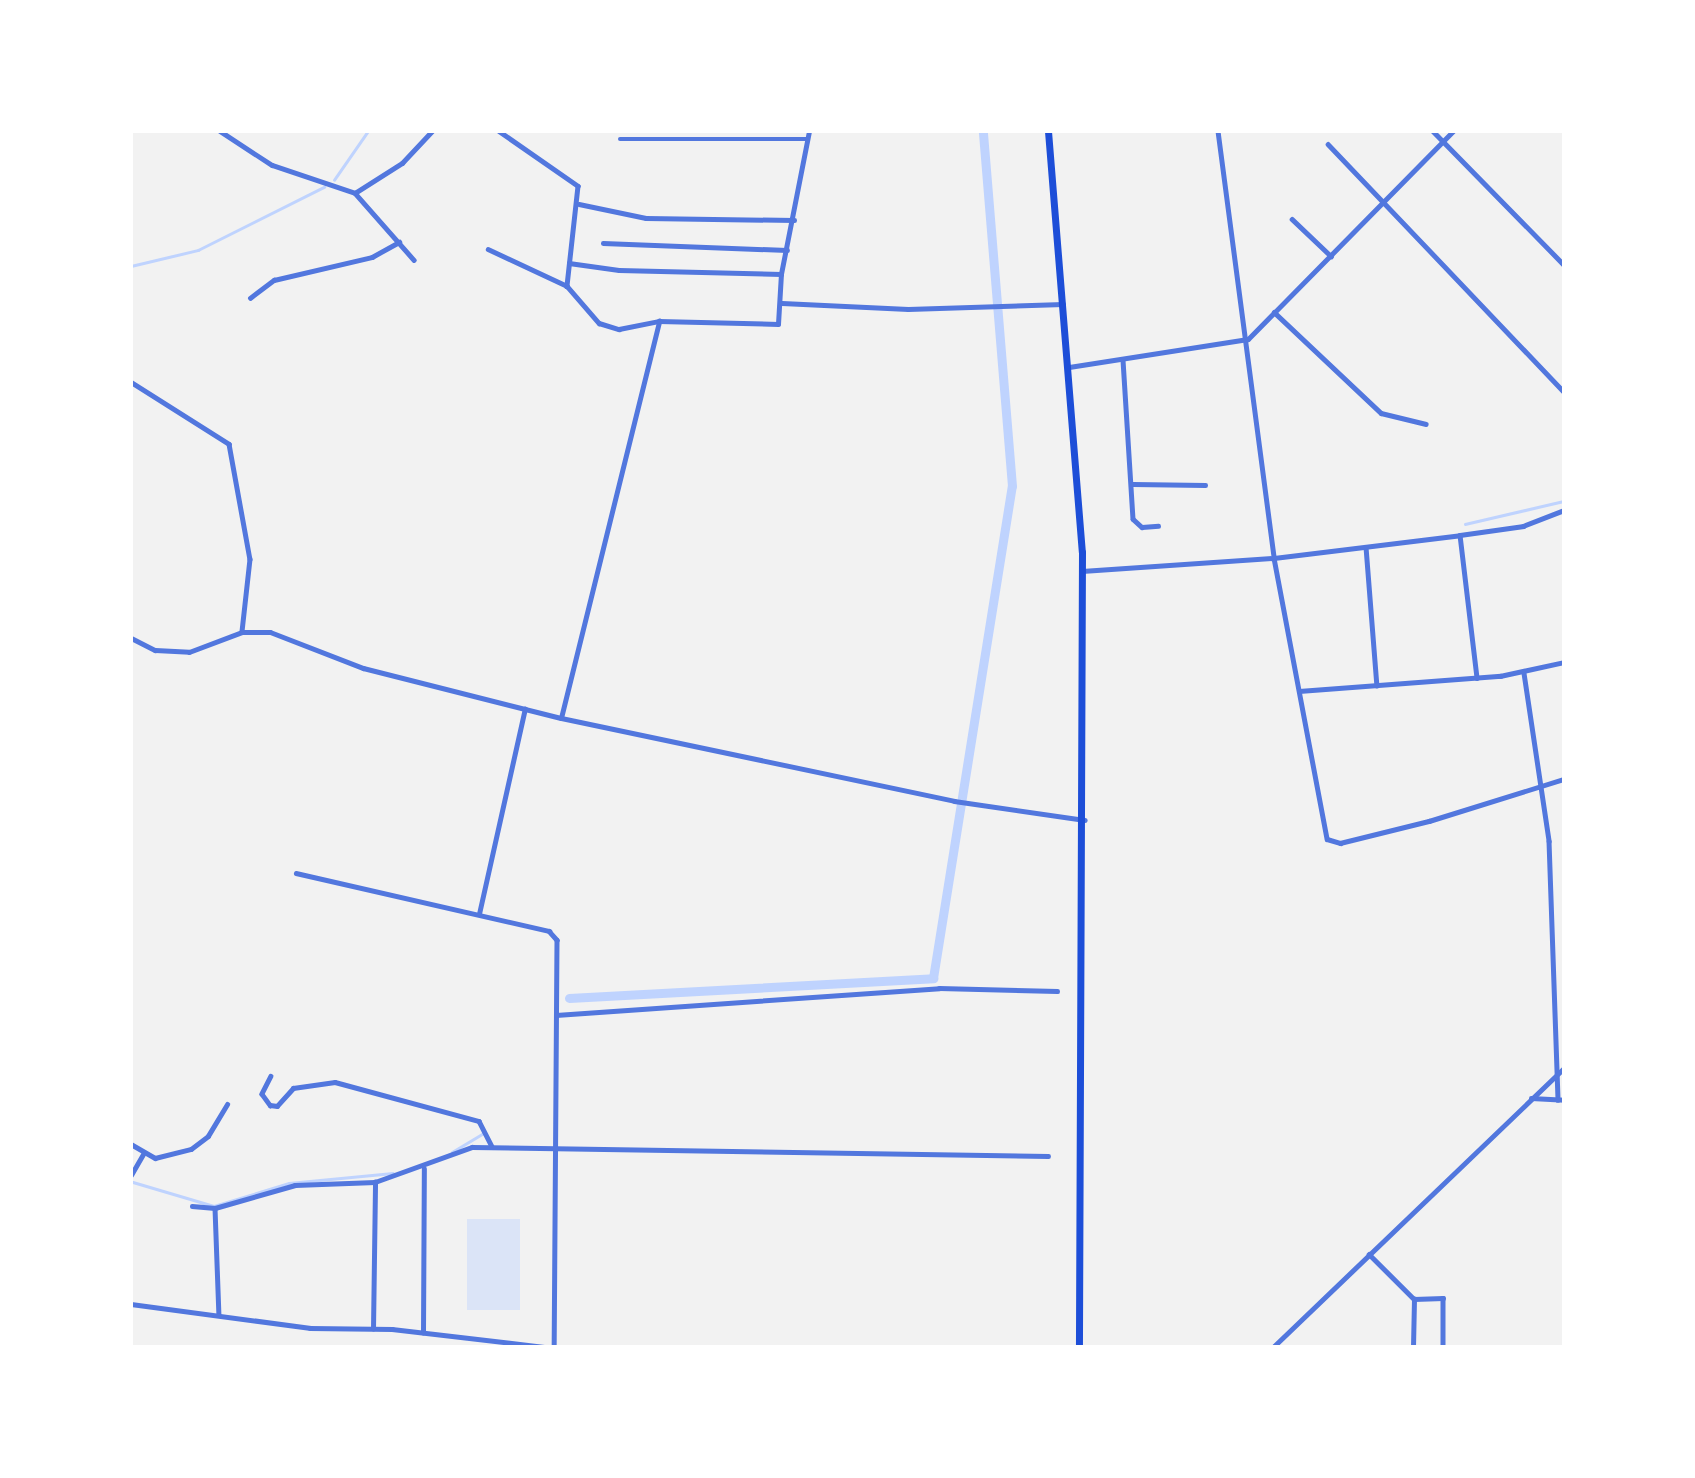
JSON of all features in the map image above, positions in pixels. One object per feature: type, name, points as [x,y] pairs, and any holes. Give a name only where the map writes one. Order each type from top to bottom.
[{"type":"highway","points":[[1048,131],[1069,368],[1082,571],[1085,820],[1079,1347]]},
{"type":"street","points":[[220,131],[272,164],[355,193],[414,260]]},
{"type":"street","points":[[355,193],[402,163],[432,131]]},
{"type":"street","points":[[499,131],[578,186],[579,204],[568,286]]},
{"type":"street","points":[[488,249],[568,286],[599,323],[619,329],[659,321],[778,324],[782,303],[781,274],[794,219],[809,131]]},
{"type":"street","points":[[1219,131],[1248,339],[1274,558],[1330,841],[1541,788],[1564,779]]},
{"type":"street","points":[[1433,131],[1564,265]]},
{"type":"street","points":[[1069,368],[1248,339],[1453,131]]},
{"type":"street","points":[[620,139],[807,139]]},
{"type":"street","points":[[1328,144],[1386,200],[1564,392]]},
{"type":"street","points":[[579,204],[646,218],[794,219]]},
{"type":"street","points":[[1292,219],[1331,256]]},
{"type":"street","points":[[250,298],[274,280],[372,257],[399,242]]},
{"type":"street","points":[[603,243],[787,250]]},
{"type":"street","points":[[569,263],[619,270],[781,274]]},
{"type":"street","points":[[782,303],[986,309],[1064,304]]},
{"type":"street","points":[[1274,312],[1381,413],[1426,424]]},
{"type":"street","points":[[561,718],[659,321]]},
{"type":"street","points":[[1123,360],[1133,484],[1133,519],[1142,527],[1158,526]]},
{"type":"street","points":[[131,382],[229,444],[250,559],[242,632]]},
{"type":"street","points":[[1133,484],[1205,485]]},
{"type":"street","points":[[1082,571],[1274,558],[1366,547],[1523,526],[1564,510]]},
{"type":"street","points":[[1460,535],[1477,678]]},
{"type":"street","points":[[1366,547],[1377,686]]},
{"type":"street","points":[[131,638],[155,650],[189,652],[242,632],[279,634],[363,668],[561,718],[954,801],[1085,820]]},
{"type":"street","points":[[1299,691],[1524,673],[1564,662]]},
{"type":"street","points":[[1524,673],[1541,788],[1556,1074],[1561,1100],[1530,1098]]},
{"type":"street","points":[[479,914],[525,709]]},
{"type":"street","points":[[296,873],[479,914],[554,934],[554,1347]]},
{"type":"street","points":[[556,1015],[939,988],[1057,991]]},
{"type":"street","points":[[1273,1347],[1564,1068]]},
{"type":"street","points":[[271,1076],[261,1094],[270,1105],[277,1106],[293,1088],[335,1082],[479,1121],[492,1147]]},
{"type":"street","points":[[131,1144],[143,1154],[162,1157],[191,1149],[208,1136],[227,1104]]},
{"type":"street","points":[[191,1206],[215,1208],[268,1189],[375,1182],[424,1169],[472,1147],[1048,1156]]},
{"type":"street","points":[[131,1175],[143,1154]]},
{"type":"street","points":[[423,1333],[424,1169]]},
{"type":"street","points":[[373,1329],[375,1182]]},
{"type":"street","points":[[215,1208],[219,1315]]},
{"type":"street","points":[[1369,1254],[1414,1299],[1413,1347]]},
{"type":"street","points":[[1414,1299],[1443,1298],[1443,1347]]},
{"type":"street","points":[[131,1304],[310,1328],[423,1333],[545,1347]]},
{"type":"shaded area","points":[[467,1219],[520,1219],[520,1310],[467,1310]]},
{"type":"waterway","points":[[334,180],[368,131]]},
{"type":"waterway","points":[[569,998],[933,978],[1012,486],[983,131]]},
{"type":"waterway","points":[[131,266],[198,250],[324,187]]},
{"type":"waterway","points":[[1465,524],[1564,501]]},
{"type":"waterway","points":[[452,1152],[482,1134]]},
{"type":"waterway","points":[[133,1182],[214,1206],[289,1183],[393,1173]]}]
